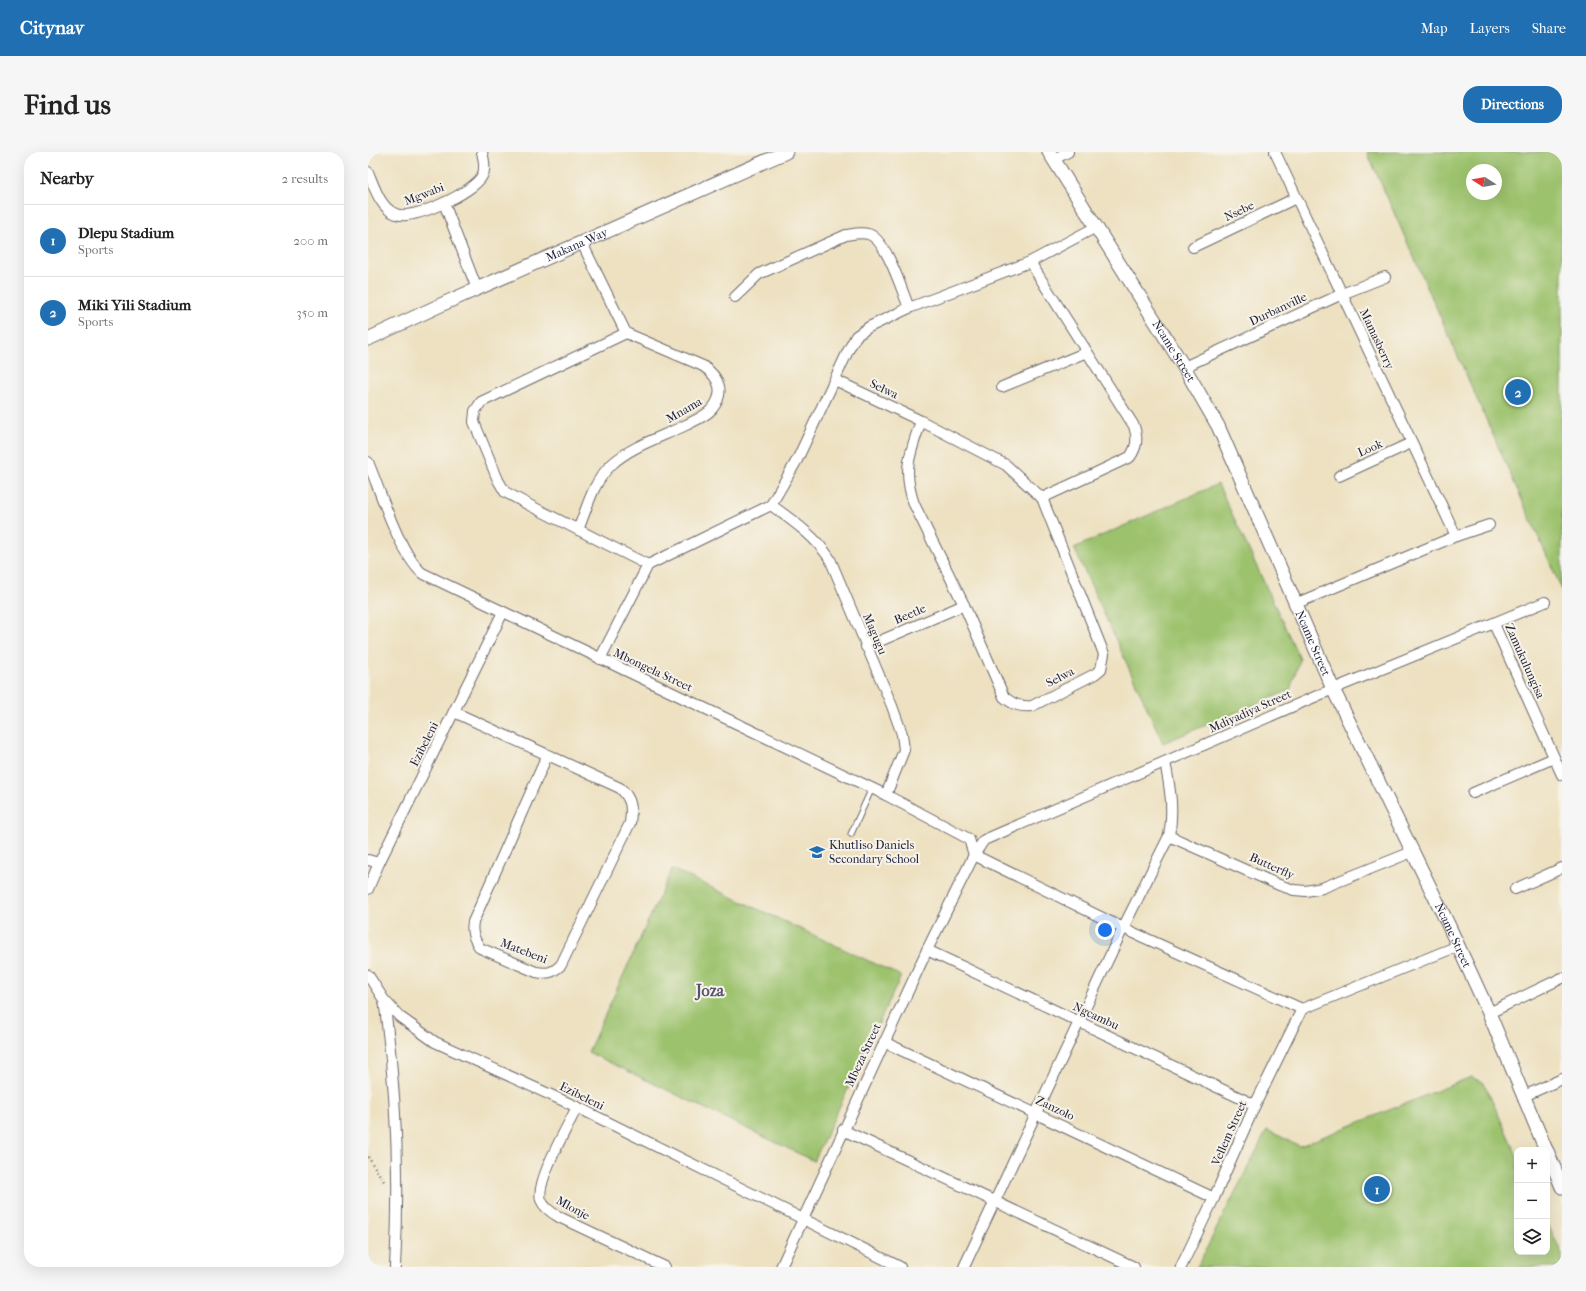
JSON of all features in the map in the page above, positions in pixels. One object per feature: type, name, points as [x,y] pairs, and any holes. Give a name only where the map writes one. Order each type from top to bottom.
[{"type":"street","name":"Mgwabi","points":[[368,172],[385,208],[396,214],[405,216],[444,203],[478,182],[483,174],[485,165],[482,152]]},
{"type":"street","name":"Makana Way","points":[[368,339],[786,152]]},
{"type":"street","points":[[1052,155],[1068,152]]},
{"type":"street","name":"Mamasberry","points":[[1275,152],[1411,444],[1456,536]]},
{"type":"street","name":"Ncame Street","points":[[1052,155],[1184,367],[1218,426],[1333,689],[1489,1013],[1545,1147]]},
{"type":"street","name":"Nsebe","points":[[1193,247],[1296,198]]},
{"type":"street","points":[[444,203],[478,289]]},
{"type":"street","points":[[600,659],[648,565],[771,505],[797,460],[856,336],[869,327],[909,308],[1030,262],[1096,226]]},
{"type":"street","points":[[735,297],[759,274],[846,235],[859,233],[869,234],[878,239],[884,249],[909,308]]},
{"type":"street","points":[[582,243],[626,333],[481,402],[475,411],[474,422],[498,480],[505,492],[648,565]]},
{"type":"street","points":[[1030,262],[1134,426],[1137,436],[1137,444],[1130,458],[1042,498]]},
{"type":"street","name":"Durbanville","points":[[1184,367],[1342,294],[1385,277]]},
{"type":"street","name":"Mnama","points":[[578,530],[601,476],[611,465],[629,452],[696,420],[712,410],[720,397],[719,383],[714,374],[703,366],[626,333]]},
{"type":"street","points":[[1002,386],[1087,352]]},
{"type":"street","name":"Selwa","points":[[835,380],[921,421],[1006,465],[1042,498],[1104,654],[1101,668],[1095,674],[1032,706],[1023,707],[1013,704],[1004,697],[964,605],[914,504],[908,487],[908,459],[921,421]]},
{"type":"street","name":"Look","points":[[1339,476],[1411,444]]},
{"type":"street","name":"Mbongela Street","points":[[368,462],[402,546],[413,564],[422,573],[886,795],[969,839],[974,855]]},
{"type":"street","name":"Magugu","points":[[771,505],[821,546],[830,559],[902,734],[904,750],[886,795]]},
{"type":"street","points":[[1295,604],[1456,536],[1489,525]]},
{"type":"street","name":"Mdiyadiya Street","points":[[974,855],[984,840],[1333,689],[1545,602]]},
{"type":"street","name":"Beetle","points":[[866,647],[964,605]]},
{"type":"street","name":"Ezibeleni","points":[[368,889],[379,862],[503,612]]},
{"type":"street","name":"Zamukulungisa","points":[[1494,624],[1562,775]]},
{"type":"street","name":"Matebeni","points":[[454,712],[547,756],[620,788],[629,796],[632,809],[630,823],[561,965],[553,972],[546,974],[536,972],[480,948],[474,940],[472,932],[473,922],[547,756]]},
{"type":"street","points":[[1473,793],[1554,758]]},
{"type":"street","points":[[964,1267],[1123,928],[1169,836],[1172,819],[1171,796],[1165,762]]},
{"type":"street","name":"Butterfly","points":[[1169,836],[1279,885],[1294,890],[1306,891],[1322,888],[1412,852]]},
{"type":"street","points":[[974,855],[1123,928],[1302,1010],[1458,946]]},
{"type":"street","name":"Mbeza Street","points":[[781,1267],[927,950],[974,855]]},
{"type":"street","points":[[368,860],[379,862]]},
{"type":"street","points":[[1515,888],[1562,868]]},
{"type":"street","name":"Ngcambu","points":[[927,950],[1255,1105]]},
{"type":"street","name":"Ezibeleni","points":[[368,975],[384,1000],[400,1017],[435,1042],[577,1107],[900,1267]]},
{"type":"street","points":[[1489,1013],[1562,978]]},
{"type":"street","points":[[384,1000],[391,1048],[398,1217],[395,1267]]},
{"type":"street","name":"Vellem Street","points":[[1181,1267],[1214,1198],[1255,1105],[1302,1010]]},
{"type":"street","name":"Zanzolo","points":[[884,1042],[1214,1198]]},
{"type":"street","points":[[1524,1096],[1562,1079]]},
{"type":"street","name":"Mlonje","points":[[577,1107],[544,1174],[540,1189],[541,1200],[548,1210],[559,1217],[665,1267]]},
{"type":"street","points":[[843,1130],[1134,1267]]},
{"type":"street","name":"Ncame Street","points":[[1550,1158],[1562,1187]]},
{"type":"lane","points":[[851,834],[872,788]]},
{"type":"green space","points":[[1367,152],[1562,152],[1562,590]]},
{"type":"green space","points":[[1218,484],[1300,659],[1290,690],[1163,743],[1074,548]]},
{"type":"green space","points":[[672,869],[901,976],[814,1161],[588,1052]]},
{"type":"green space","points":[[1471,1077],[1484,1083],[1514,1149],[1514,1255],[1550,1255],[1550,1228],[1562,1254],[1562,1267],[1197,1267],[1267,1130],[1300,1146]]},
{"type":"place","name":"Miki Yili Stadium","points":[[1518,392]]},
{"type":"place","name":"Khutliso Daniels Secondary School","points":[[817,852]]},
{"type":"place","name":"Dlepu Stadium","points":[[1377,1189]]},
{"type":"district","name":"Joza","points":[[710,990]]}]
